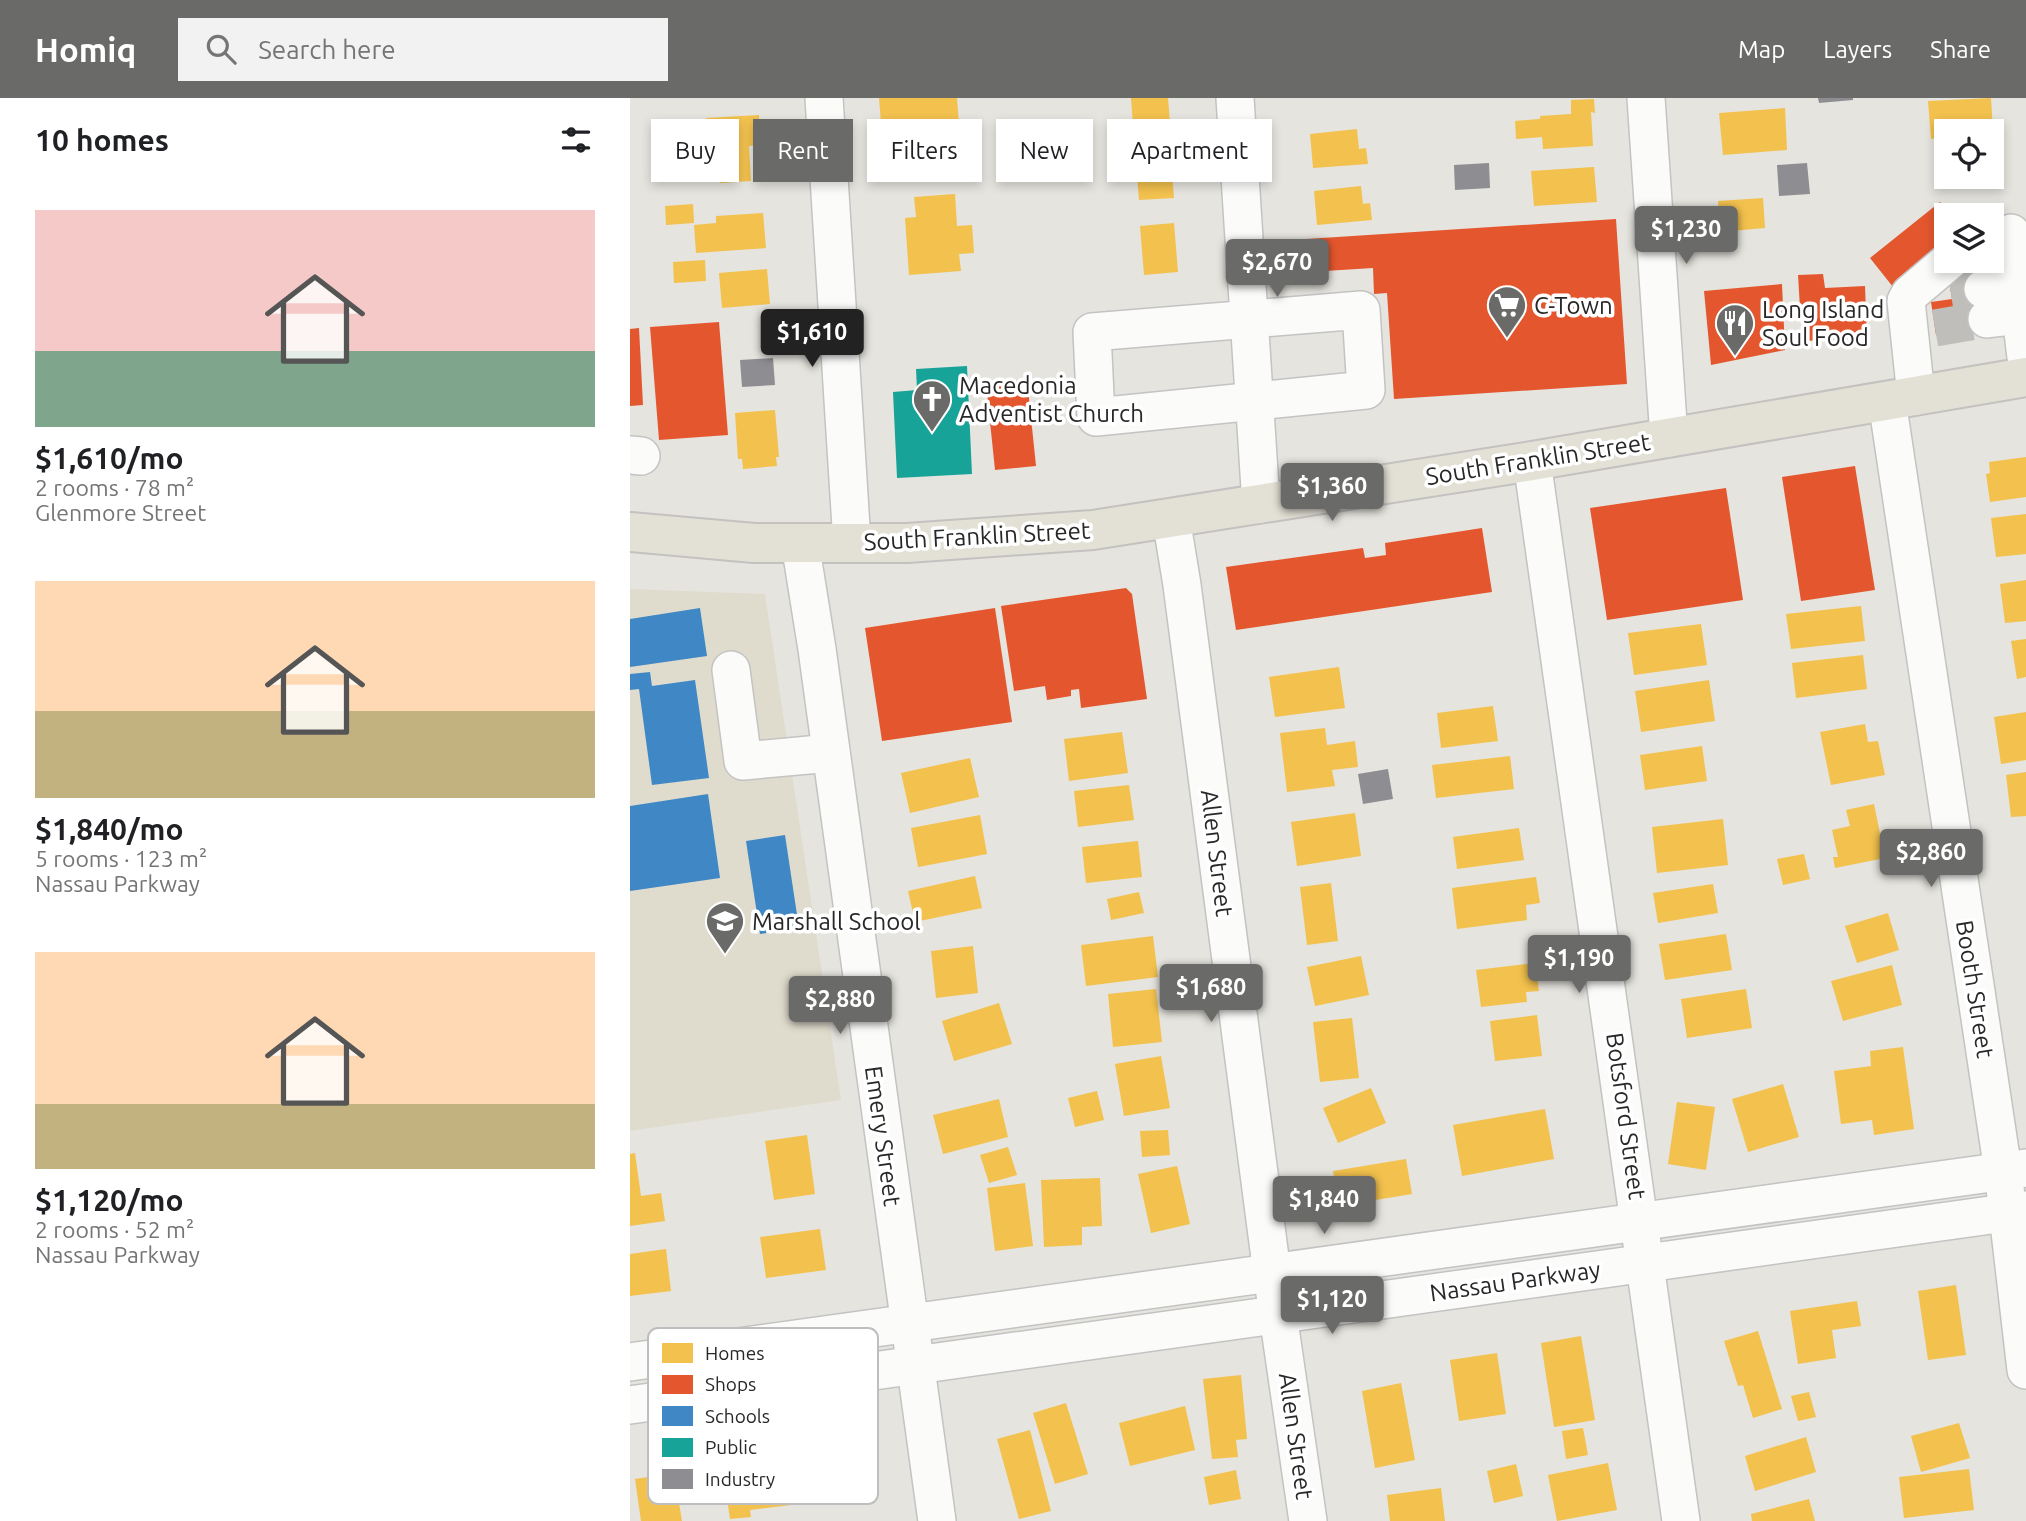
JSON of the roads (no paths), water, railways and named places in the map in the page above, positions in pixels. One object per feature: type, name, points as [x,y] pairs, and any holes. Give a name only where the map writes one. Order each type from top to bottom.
[{"type":"main road","name":"South Franklin Street","points":[[630,532],[754,543],[907,543],[1093,530],[1532,461],[2026,377]]},
{"type":"street","points":[[824,98],[852,543]]},
{"type":"street","points":[[1236,98],[1261,504]]},
{"type":"street","points":[[1646,98],[1669,438]]},
{"type":"street","points":[[2010,233],[1991,293],[2026,357]]},
{"type":"street","name":"Booth Street","points":[[1991,293],[1910,294],[1917,320],[1902,399],[2014,1170],[2026,1370]]},
{"type":"street","points":[[1361,310],[1366,390],[1255,402],[1097,417],[1093,332],[1361,310]]},
{"type":"street","name":"Botsford Street","points":[[1532,461],[1647,1263],[1681,1521]]},
{"type":"street","name":"Allen Street","points":[[1171,518],[1184,599],[1272,1273],[1308,1521]]},
{"type":"street","name":"Emery Street","points":[[800,543],[937,1521]]},
{"type":"street","points":[[731,670],[743,761],[831,753]]},
{"type":"street","name":"Nassau Parkway","points":[[872,1328],[2014,1170]]},
{"type":"street","name":"Nassau Parkway","points":[[878,1371],[2017,1211]]},
{"type":"street","name":"Nassau Parkway","points":[[630,1362],[648,1359]]},
{"type":"street","name":"Nassau Parkway","points":[[630,1405],[648,1403]]},
{"type":"tunnel","points":[[1951,294],[1983,289]]},
{"type":"tunnel","points":[[1935,328],[1987,319]]},
{"type":"place","name":"C-Town","points":[[1507,339]]},
{"type":"place","name":"Long Island Soul Food","points":[[1735,357]]},
{"type":"place","name":"Macedonia Adventist Church","points":[[932,433]]},
{"type":"place","name":"Marshall School","points":[[725,955]]}]
